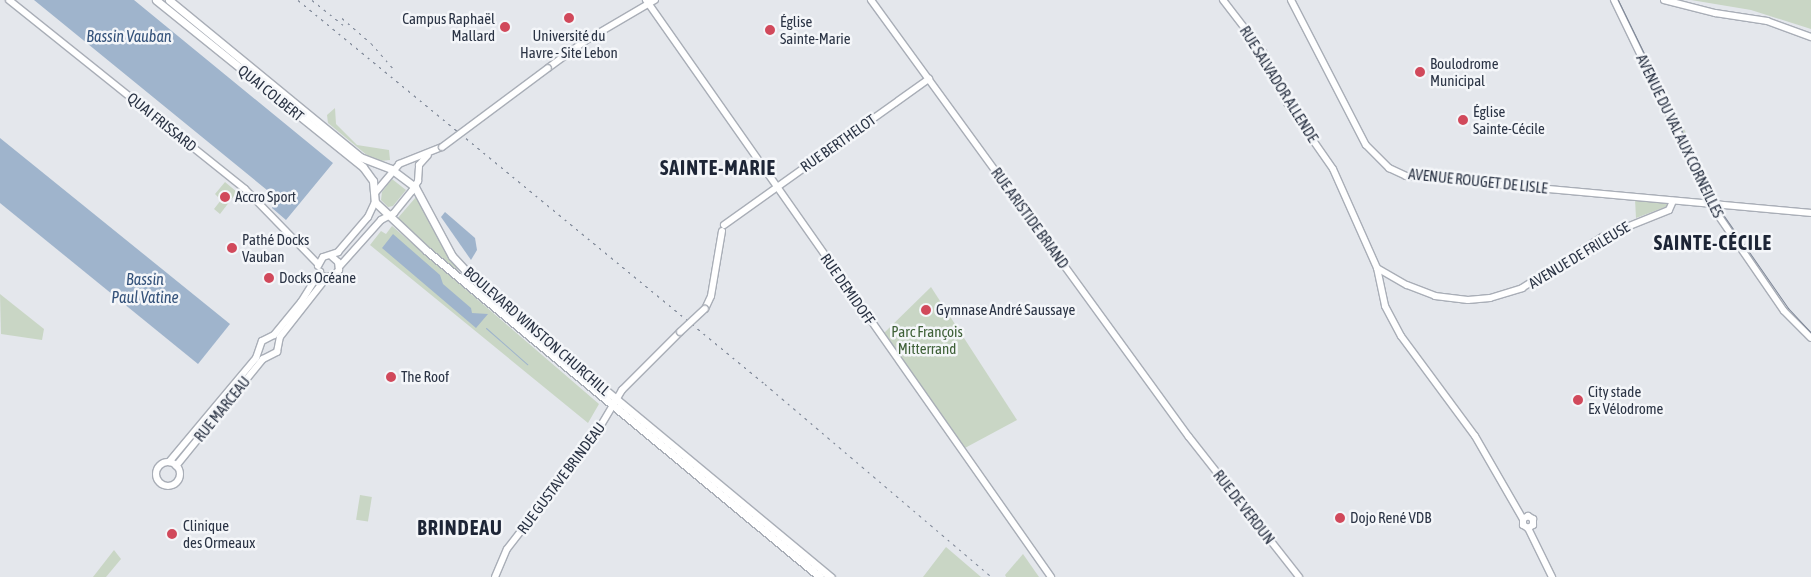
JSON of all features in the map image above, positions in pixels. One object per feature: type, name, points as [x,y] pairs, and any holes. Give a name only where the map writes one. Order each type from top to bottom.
[{"type":"main road","name":"QUAI COLBERT","points":[[156,0],[363,167],[371,176],[375,193]]},
{"type":"main road","name":"QUAI COLBERT","points":[[170,1],[360,157]]},
{"type":"main road","name":"BOULEVARD WINSTON CHURCHILL","points":[[360,157],[393,170],[417,184],[452,256],[468,274],[820,577]]},
{"type":"main road","points":[[375,193],[375,202]]},
{"type":"main road","name":"BOULEVARD WINSTON CHURCHILL","points":[[375,202],[389,216],[615,402],[832,577]]},
{"type":"street","name":"QUAI FRISSARD","points":[[9,0],[244,189],[318,264]]},
{"type":"street","points":[[375,202],[368,217],[338,252],[331,256],[323,257],[318,264],[320,272],[327,277],[335,275],[381,220],[389,216],[417,184],[419,165],[428,155],[593,38],[647,2],[655,0]]},
{"type":"street","name":"RUE ARISTIDE BRIAND","points":[[871,0],[1189,437]]},
{"type":"street","name":"RUE SALVADOR ALLENDE","points":[[1223,0],[1263,52],[1287,103],[1333,169],[1377,268],[1385,306],[1401,336],[1472,432],[1523,519],[1523,525],[1528,528],[1552,577]]},
{"type":"street","name":"AVENUE ROUGET DE LISLE","points":[[1291,0],[1366,145],[1389,168],[1411,177],[1673,201]]},
{"type":"street","name":"AVENUE DU VAL AUX CORNEILLES","points":[[1614,0],[1712,203],[1774,297],[1810,338]]},
{"type":"street","points":[[1664,0],[1715,14],[1767,21],[1811,37]]},
{"type":"street","points":[[170,1],[174,15]]},
{"type":"street","name":"RUE DEMIDOFF","points":[[647,2],[1051,577]]},
{"type":"street","name":"RUE BERTHELOT","points":[[704,309],[711,296],[723,228],[776,185],[929,79]]},
{"type":"street","points":[[375,193],[401,163],[428,155]]},
{"type":"street","points":[[1673,201],[1811,213]]},
{"type":"street","name":"AVENUE DE FRILEUSE","points":[[1377,268],[1407,285],[1435,296],[1473,300],[1490,298],[1522,288],[1602,237],[1669,210],[1673,201]]},
{"type":"street","name":"QUAI FRISSARD","points":[[308,252],[323,257]]},
{"type":"street","points":[[331,256],[337,259],[340,267]]},
{"type":"street","name":"RUE MARCEAU","points":[[320,272],[301,302],[271,337],[262,341],[261,350],[173,464],[263,359],[277,352],[278,344],[327,277]]},
{"type":"street","name":"RUE GUSTAVE BRINDEAU","points":[[495,577],[507,549],[594,436],[625,386],[704,309]]},
{"type":"street","points":[[271,337],[278,344]]},
{"type":"street","points":[[261,350],[270,356]]},
{"type":"street","name":"RUE DE VERDUN","points":[[1189,437],[1299,577]]},
{"type":"green space","points":[[1691,0],[1811,0],[1811,29],[1751,10]]},
{"type":"green space","points":[[1654,69],[1687,135],[1683,137],[1651,70]]},
{"type":"green space","points":[[335,108],[336,124],[357,145],[389,150],[390,160],[380,161],[368,156],[328,123],[327,115]]},
{"type":"green space","points":[[392,179],[406,190],[393,206],[388,207],[381,200],[382,192]]},
{"type":"green space","name":"Accro Sport","points":[[225,182],[237,192],[220,214],[214,209],[221,200],[215,194]]},
{"type":"green space","points":[[416,197],[459,272],[457,273],[397,219]]},
{"type":"green space","points":[[1635,199],[1666,203],[1668,206],[1636,218]]},
{"type":"green space","points":[[392,226],[599,404],[588,423],[370,245],[381,231],[386,234]]},
{"type":"green space","name":"Parc François Mitterrand","points":[[931,287],[1017,420],[963,449],[884,333]]},
{"type":"green space","points":[[0,294],[44,329],[42,340],[1,334]]},
{"type":"green space","points":[[360,495],[372,497],[368,522],[356,520]]},
{"type":"green space","points":[[946,547],[981,577],[923,577]]},
{"type":"green space","points":[[114,550],[121,559],[106,577],[93,577]]},
{"type":"green space","points":[[1023,554],[1039,577],[1006,577],[1005,575]]},
{"type":"water","name":"Bassin Vauban","points":[[34,0],[134,0],[333,163],[286,220],[272,208],[278,199]]},
{"type":"water","name":"Bassin Paul Vatine","points":[[0,138],[230,324],[198,364],[0,203]]},
{"type":"water","points":[[445,212],[475,238],[477,250],[471,260],[441,217]]},
{"type":"water","points":[[393,234],[440,275],[443,284],[471,308],[472,313],[488,314],[476,328],[382,248]]},
{"type":"waterway","points":[[486,328],[527,364]]},
{"type":"tram line","points":[[1618,0],[1722,213],[1788,308],[1811,333]]},
{"type":"railway","points":[[298,0],[765,384],[992,577]]},
{"type":"railway","points":[[312,0],[346,27]]},
{"type":"railway","points":[[342,18],[371,43],[395,71]]},
{"type":"place","name":"Université du Havre - Site Lebon","points":[[569,18]]},
{"type":"place","name":"Campus Raphaël Mallard","points":[[505,27]]},
{"type":"place","name":"Église Sainte-Marie","points":[[770,30]]},
{"type":"place","name":"Boulodrome Municipal","points":[[1420,72]]},
{"type":"place","name":"Église Sainte-Cécile","points":[[1463,120]]},
{"type":"place","name":"Accro Sport","points":[[225,197]]},
{"type":"place","name":"Pathé Docks Vauban","points":[[232,248]]},
{"type":"place","name":"Docks Océane","points":[[269,278]]},
{"type":"place","name":"Gymnase André Saussaye","points":[[926,310]]},
{"type":"place","name":"The Roof","points":[[391,377]]},
{"type":"place","name":"City stade Ex Vélodrome","points":[[1578,400]]},
{"type":"place","name":"Dojo René VDB","points":[[1340,518]]},
{"type":"place","name":"Clinique des Ormeaux","points":[[172,534]]},
{"type":"district","name":"SAINTE-MARIE","points":[[718,167]]},
{"type":"district","name":"SAINTE-CÉCILE","points":[[1713,242]]},
{"type":"district","name":"BRINDEAU","points":[[460,527]]}]
